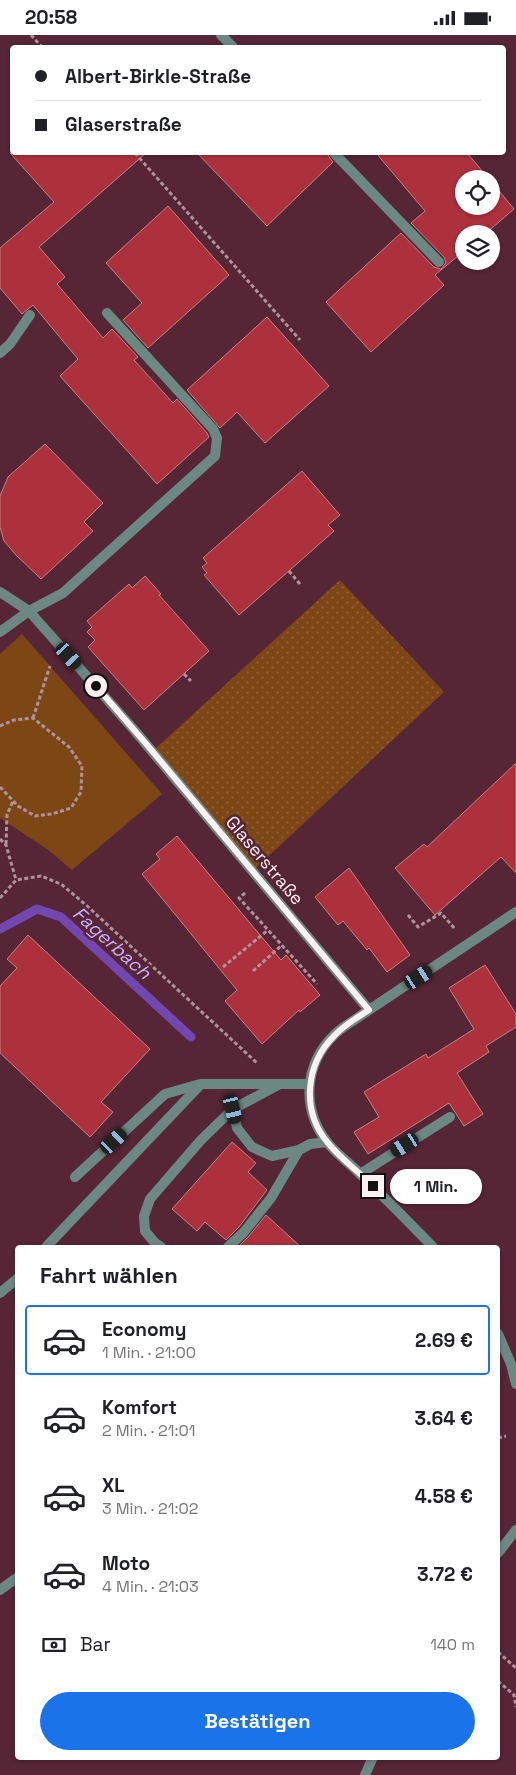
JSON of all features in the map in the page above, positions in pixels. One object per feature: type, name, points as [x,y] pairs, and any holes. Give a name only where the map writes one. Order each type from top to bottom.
[{"type":"street","points":[[221,35],[231,45]]},
{"type":"street","points":[[336,155],[438,262]]},
{"type":"street","points":[[0,632],[29,611],[63,593],[215,456],[217,439],[207,421],[107,313]]},
{"type":"street","points":[[0,353],[10,344],[30,315]]},
{"type":"street","name":"Glaserstraße","points":[[0,592],[29,611],[135,731],[369,1010]]},
{"type":"street","points":[[431,1245],[328,1143],[313,1116],[310,1106],[309,1084],[315,1064],[322,1051],[335,1035],[369,1010],[516,912]]},
{"type":"street","points":[[75,1177],[165,1094],[201,1084],[309,1084]]},
{"type":"street","points":[[48,1245],[201,1084]]},
{"type":"street","points":[[158,1245],[145,1231],[144,1216],[150,1199],[201,1140],[233,1109],[280,1084]]},
{"type":"street","points":[[233,1109],[238,1128],[252,1147],[272,1156],[299,1150],[310,1144],[328,1143]]},
{"type":"street","points":[[360,1173],[450,1117]]},
{"type":"street","points":[[230,1245],[244,1232],[271,1198],[299,1150]]},
{"type":"street","points":[[0,1293],[15,1280]]},
{"type":"street","points":[[500,1338],[513,1363],[516,1384]]},
{"type":"street","points":[[500,1550],[516,1530]]},
{"type":"street","points":[[0,1590],[15,1579]]},
{"type":"street","points":[[365,1775],[372,1760]]},
{"type":"path","points":[[32,35],[40,45]]},
{"type":"path","points":[[137,155],[300,340]]},
{"type":"path","points":[[289,571],[300,584]]},
{"type":"path","points":[[33,718],[53,659]]},
{"type":"path","points":[[184,674],[191,681]]},
{"type":"path","points":[[0,726],[14,720],[33,718],[69,747],[82,766],[82,792],[71,808],[52,814],[35,816],[18,806],[0,787]]},
{"type":"path","points":[[13,801],[7,815],[6,845],[16,880]]},
{"type":"path","points":[[0,839],[6,845]]},
{"type":"path","points":[[0,898],[16,880],[41,876],[61,884],[280,1084]]},
{"type":"path","points":[[251,888],[239,898],[319,986]]},
{"type":"path","points":[[408,915],[418,927],[441,913],[457,931]]},
{"type":"path","points":[[223,967],[268,930]]},
{"type":"path","points":[[253,971],[282,945]]},
{"type":"path","points":[[500,1438],[506,1436]]},
{"type":"path","points":[[500,1654],[516,1667]]},
{"type":"path","points":[[510,1663],[516,1662]]},
{"type":"path","points":[[500,1683],[514,1695],[516,1707]]},
{"type":"shaded area","points":[[340,580],[444,692],[256,868],[155,749]]},
{"type":"shaded area","points":[[22,634],[162,794],[72,870],[47,849],[0,818],[0,654]]},
{"type":"building","points":[[12,155],[144,155],[39,247],[65,277],[57,284],[103,338],[112,329],[138,357],[134,360],[173,403],[177,399],[209,437],[157,484],[60,376],[78,359],[33,305],[22,314],[0,288],[0,248],[54,202]]},
{"type":"building","points":[[199,155],[328,155],[333,162],[267,226]]},
{"type":"building","points":[[378,155],[469,155],[481,170],[455,170],[455,215],[500,215],[500,192],[514,209],[495,225],[455,225],[455,258],[435,275],[444,285],[371,352],[326,302],[401,233],[434,267],[441,269],[446,263],[444,257],[411,223],[425,211]]},
{"type":"building","points":[[168,206],[229,275],[148,348],[123,320],[142,303],[106,263]]},
{"type":"building","points":[[267,317],[329,386],[265,443],[237,412],[220,428],[187,390]]},
{"type":"building","points":[[45,444],[103,503],[84,522],[93,531],[41,579],[4,541],[0,527],[0,496],[8,477]]},
{"type":"building","points":[[302,471],[340,515],[328,525],[334,531],[239,615],[204,575],[207,573],[202,567],[207,563],[203,558]]},
{"type":"building","points":[[145,576],[161,594],[159,595],[209,651],[144,710],[88,647],[95,640],[87,632],[92,627],[87,621],[129,584],[132,588]]},
{"type":"building","points":[[516,763],[516,873],[501,857],[435,915],[395,868],[424,844],[427,847]]},
{"type":"building","points":[[177,836],[281,960],[286,955],[320,995],[300,1012],[299,1010],[262,1044],[225,1001],[237,990],[142,874],[160,859],[156,854]]},
{"type":"building","points":[[349,868],[410,955],[387,972],[369,948],[367,950],[343,921],[338,925],[315,897]]},
{"type":"building","points":[[28,935],[150,1049],[101,1102],[113,1112],[90,1137],[0,1053],[0,986],[17,968],[7,959]]},
{"type":"building","points":[[485,965],[516,1014],[516,1027],[486,1046],[489,1052],[457,1073],[483,1114],[464,1126],[449,1103],[368,1154],[354,1132],[379,1117],[364,1092],[426,1054],[428,1058],[474,1029],[449,988]]},
{"type":"building","points":[[232,1142],[256,1163],[248,1172],[267,1190],[239,1227],[226,1240],[205,1222],[197,1231],[172,1209]]},
{"type":"building","points":[[266,1215],[299,1245],[240,1245]]},
{"type":"waterway","name":"Fagerbach","points":[[0,929],[37,909],[61,917],[191,1037]]},
{"type":"route","points":[[96,686],[369,1010],[328,1042],[315,1064],[309,1084],[310,1106],[319,1129],[328,1143],[373,1186]]}]
